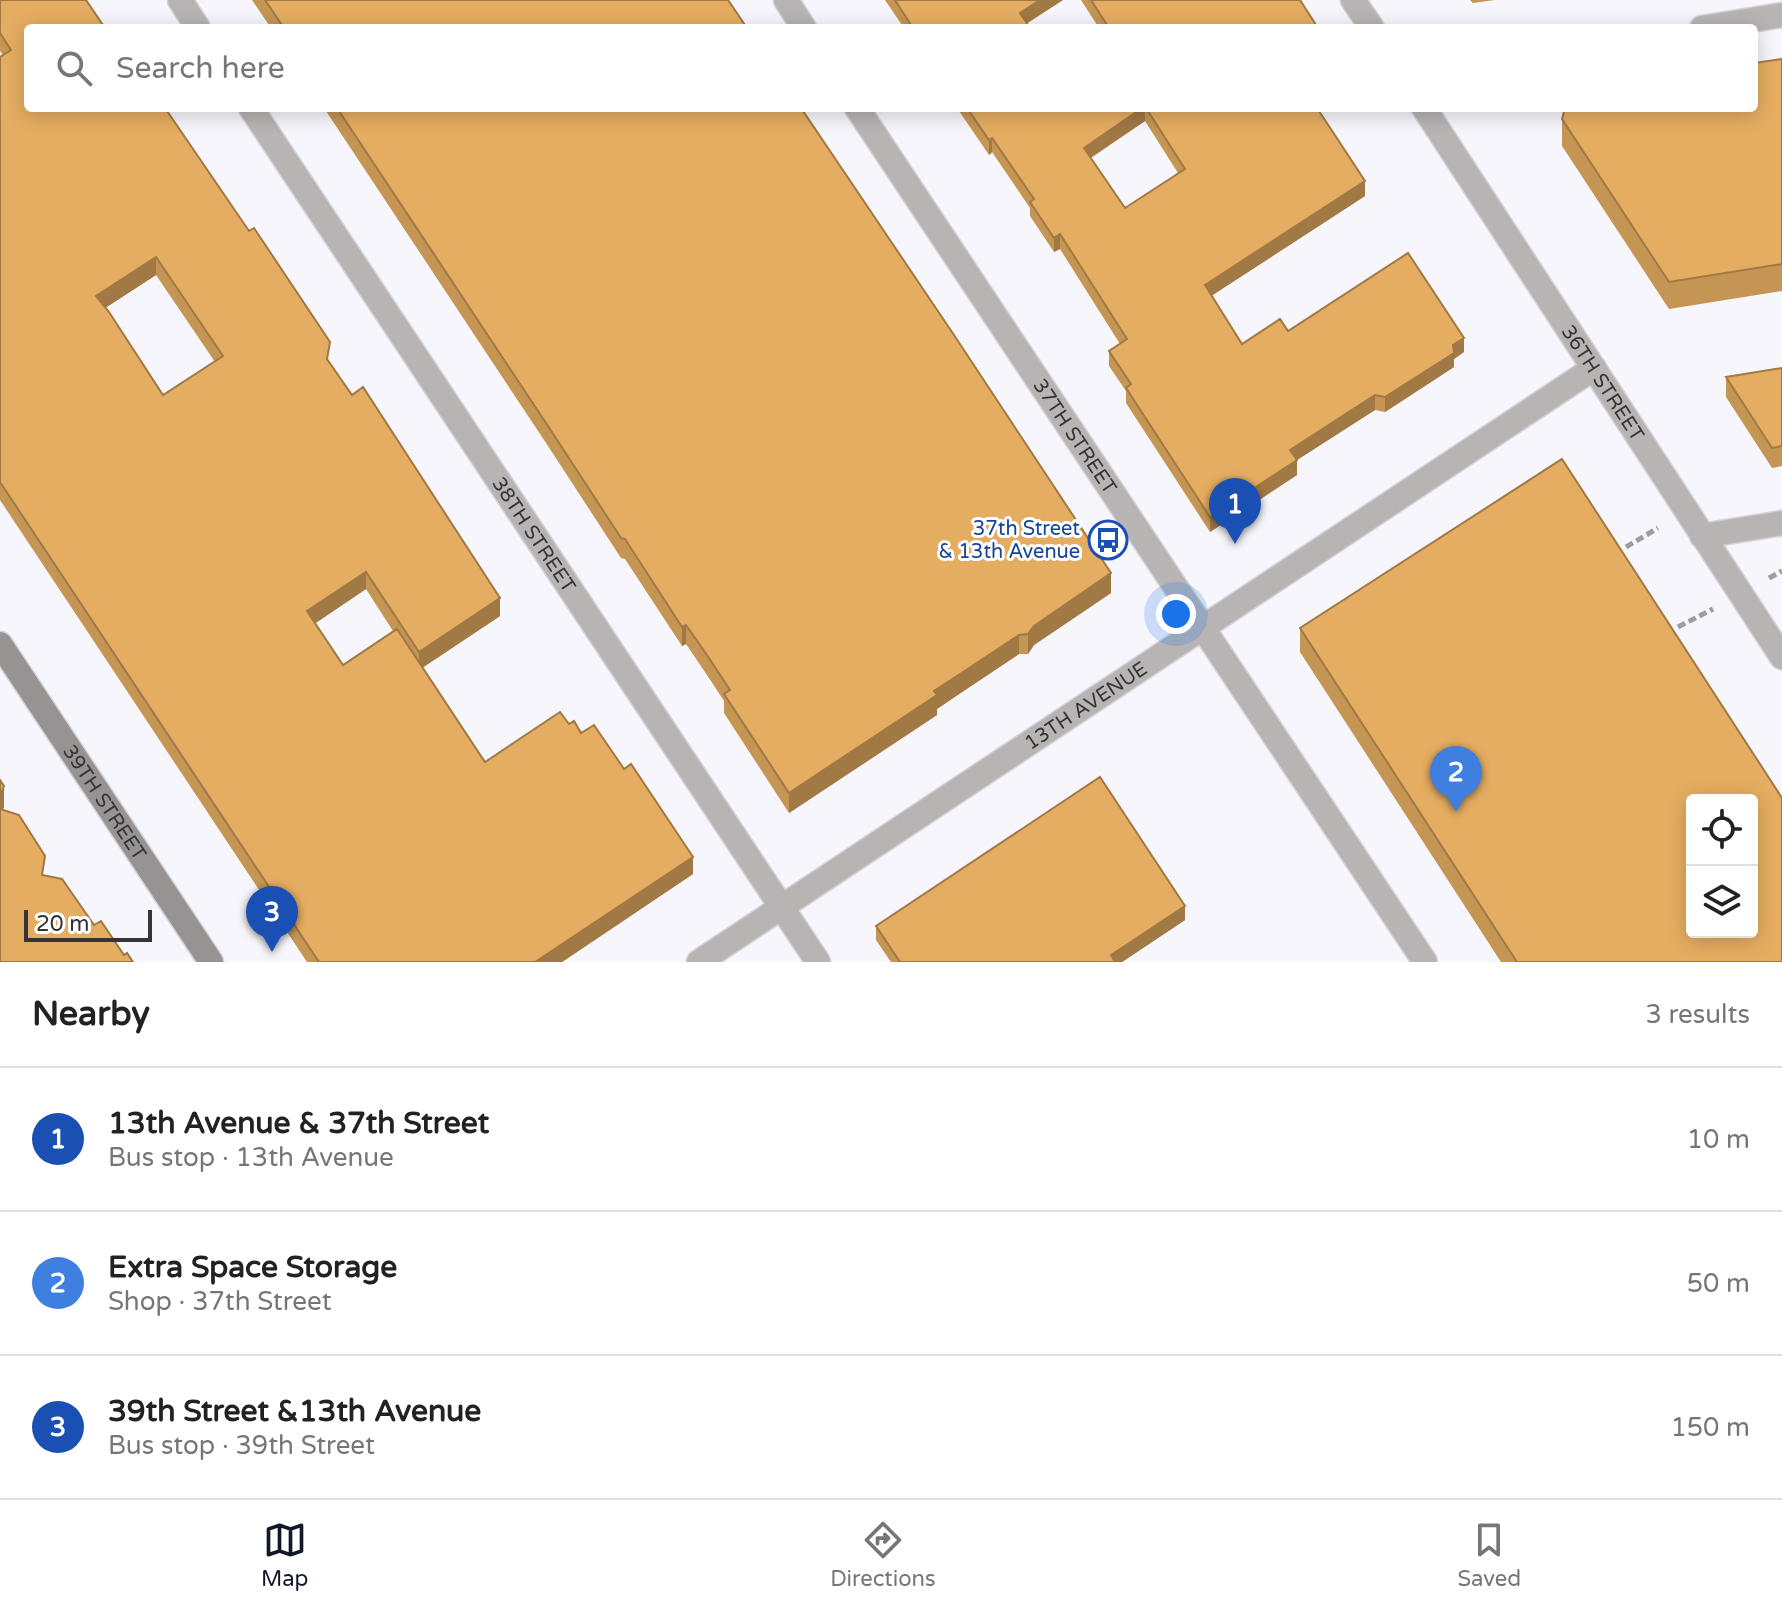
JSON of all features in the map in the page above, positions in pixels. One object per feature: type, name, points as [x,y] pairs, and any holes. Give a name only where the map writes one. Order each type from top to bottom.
[{"type":"main road","name":"39TH STREET","points":[[0,644],[211,962]]},
{"type":"street","points":[[180,0],[195,24]]},
{"type":"street","points":[[786,0],[801,24]]},
{"type":"street","points":[[1353,0],[1369,24]]},
{"type":"street","points":[[1727,24],[1782,15]]},
{"type":"street","name":"38TH STREET","points":[[254,112],[818,962]]},
{"type":"street","name":"37TH STREET","points":[[860,112],[1425,962]]},
{"type":"street","name":"36TH STREET","points":[[1427,112],[1782,657]]},
{"type":"street","name":"13TH AVENUE","points":[[699,962],[1594,368]]},
{"type":"street","points":[[1702,536],[1782,523]]},
{"type":"path","points":[[1626,547],[1663,525]]},
{"type":"path","points":[[1769,578],[1782,571]]},
{"type":"path","points":[[1678,627],[1717,607]]},
{"type":"building","points":[[0,0],[86,0],[102,24],[24,24],[24,112],[168,112],[249,231],[254,228],[330,342],[327,359],[352,395],[363,387],[500,598],[419,652],[366,572],[307,611],[343,665],[397,629],[485,762],[560,712],[569,724],[574,721],[581,733],[594,725],[624,769],[631,764],[693,857],[535,962],[319,962],[0,482],[0,57],[11,50],[0,33]],"holes":[[[156,257],[223,356],[163,395],[96,296]]]},
{"type":"building","points":[[265,0],[728,0],[744,24],[281,24]]},
{"type":"building","points":[[895,0],[1040,0],[1020,13],[1027,24],[910,24]]},
{"type":"building","points":[[1091,0],[1300,0],[1315,24],[1106,24]]},
{"type":"building","points":[[1782,59],[1782,264],[1669,282],[1562,119],[1564,112],[1758,112],[1758,62]]},
{"type":"building","points":[[340,112],[804,112],[1111,573],[1034,626],[1028,634],[1019,635],[934,691],[937,695],[789,793],[724,694],[730,690],[709,658],[686,625],[682,627]]},
{"type":"building","points":[[970,112],[1136,112],[1084,148],[1125,208],[1185,169],[1149,112],[1320,112],[1365,181],[1205,285],[1242,344],[1280,319],[1288,331],[1408,253],[1464,338],[1453,345],[1454,353],[1385,397],[1375,395],[1290,450],[1297,460],[1210,517],[1126,388],[1131,384],[1109,351],[1127,339],[1060,234],[1054,238],[1030,202],[1034,199],[992,138],[989,140]]},
{"type":"building","points":[[1782,368],[1782,446],[1772,448],[1726,377]]},
{"type":"building","points":[[1562,459],[1782,798],[1782,962],[1517,962],[1300,628]]},
{"type":"building","points":[[1100,777],[1185,906],[1111,955],[1115,962],[900,962],[876,926]]},
{"type":"building","points":[[0,809],[19,815],[45,856],[42,875],[62,879],[94,925],[101,921],[124,955],[127,953],[133,962],[0,962]]},
{"type":"place","name":"37th Street & 13th Avenue","points":[[1108,540]]},
{"type":"place","name":"13th Avenue & 37th Street","points":[[1235,544]]},
{"type":"place","name":"Extra Space Storage","points":[[1456,812]]},
{"type":"place","name":"39th Street &13th Avenue","points":[[272,952]]}]
